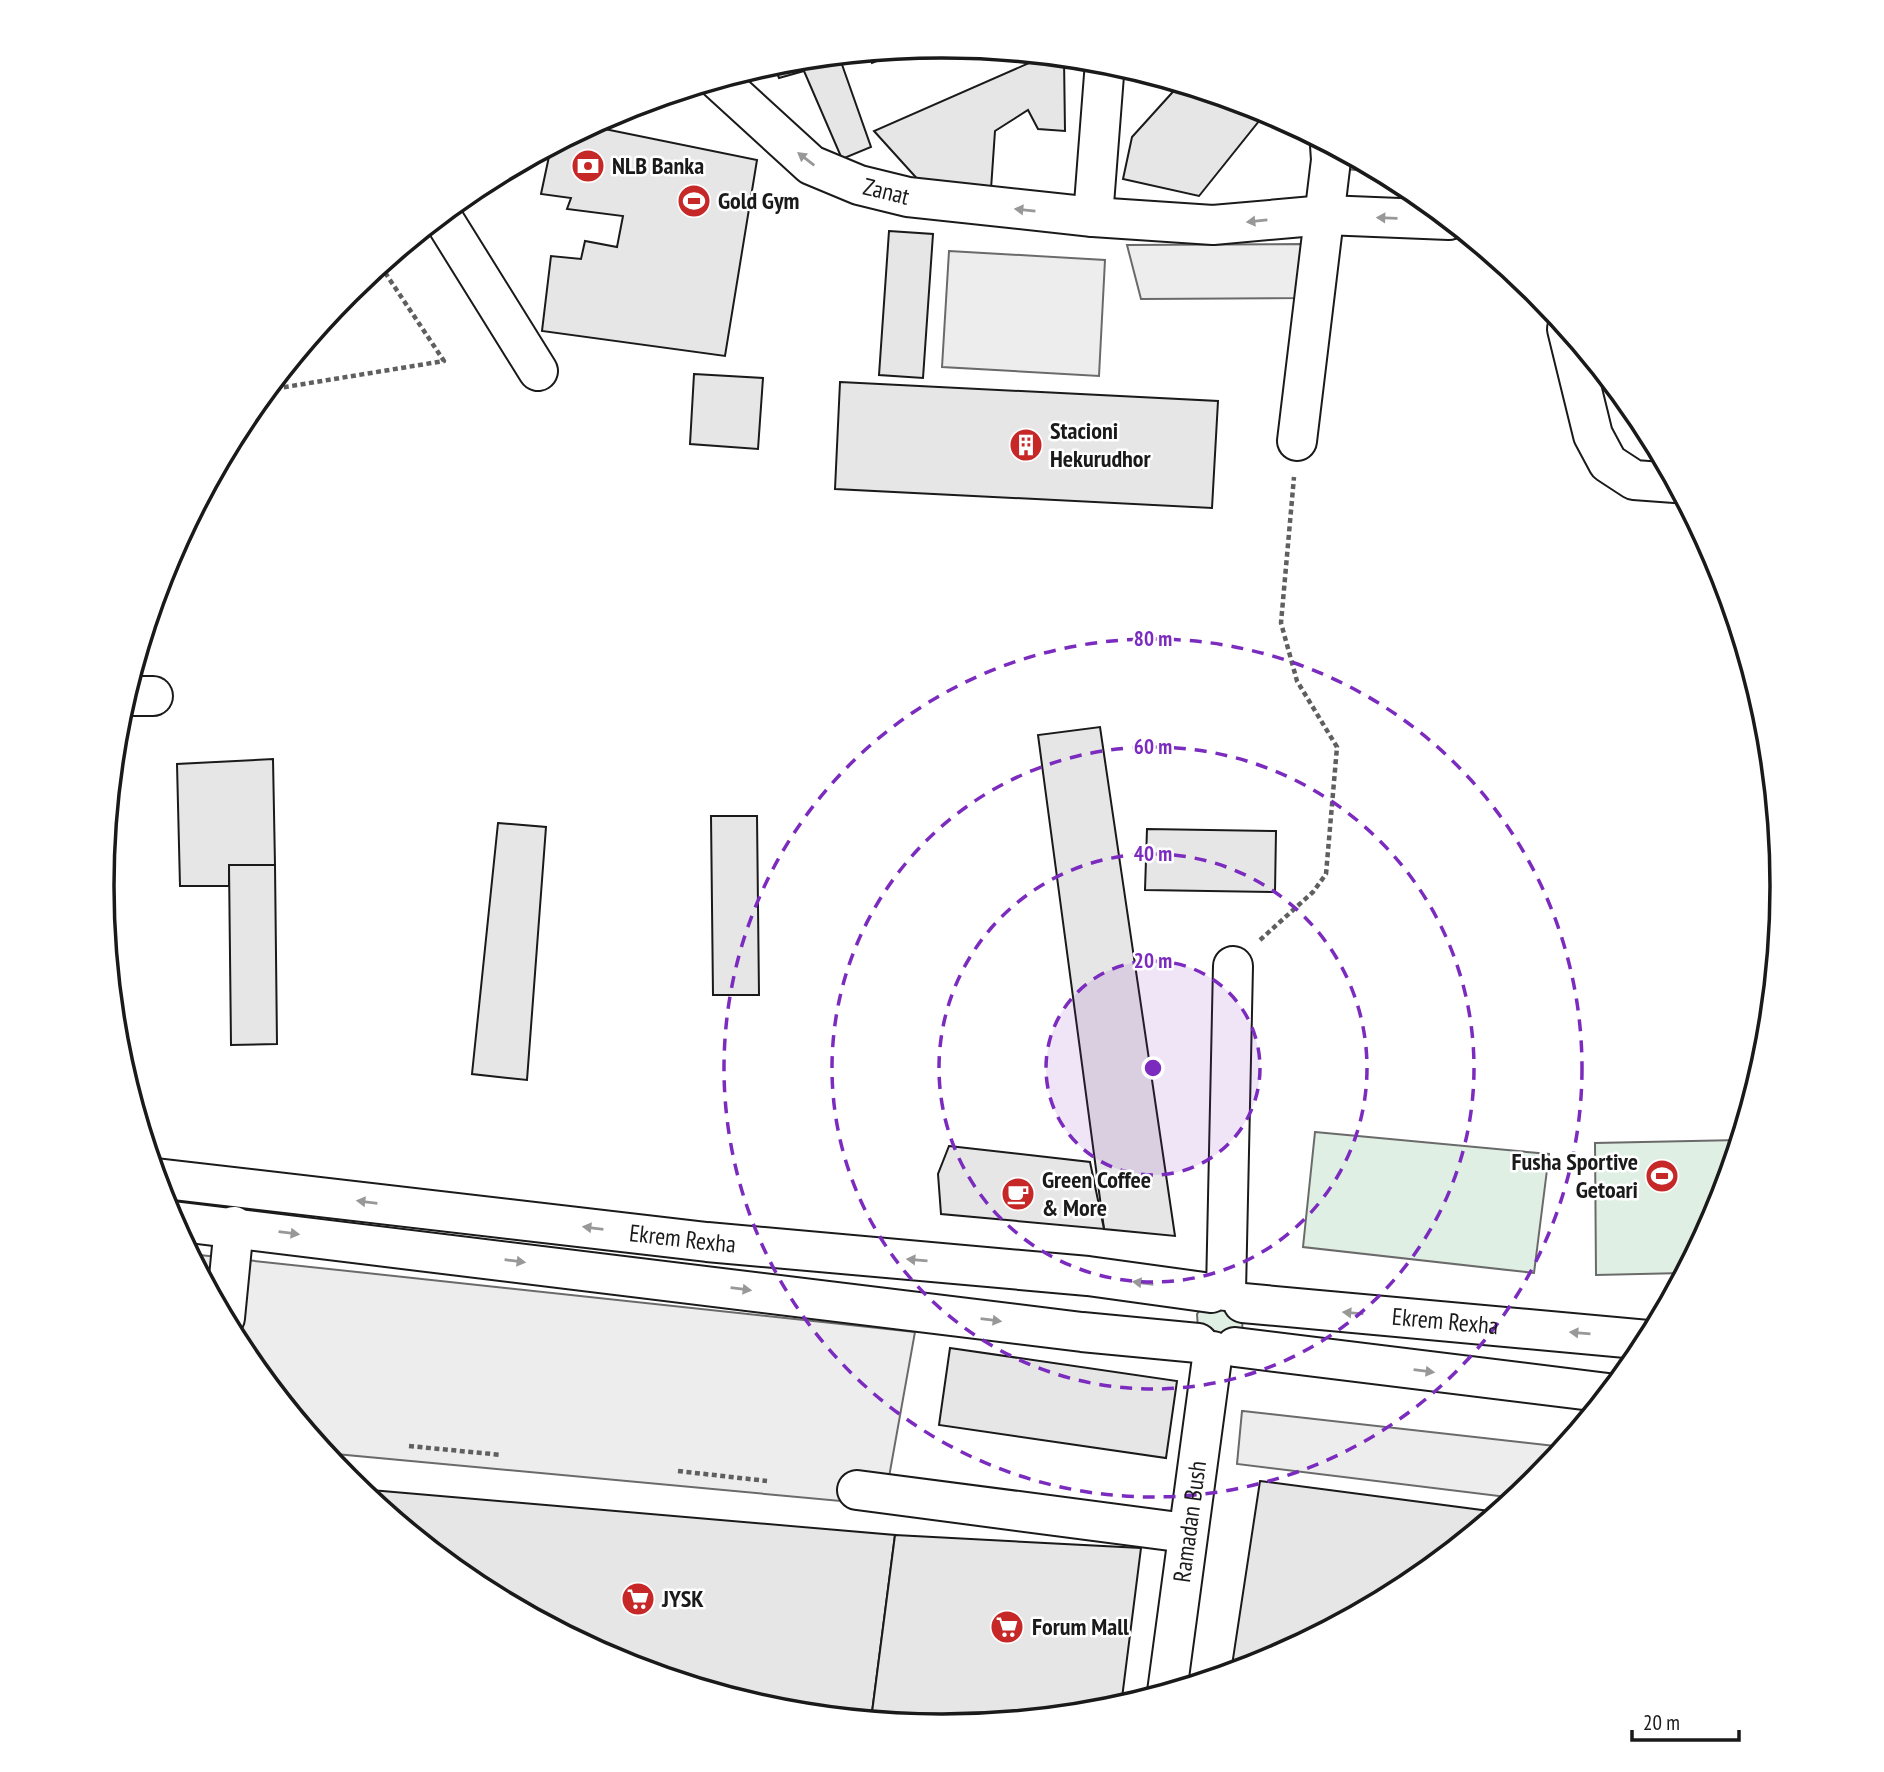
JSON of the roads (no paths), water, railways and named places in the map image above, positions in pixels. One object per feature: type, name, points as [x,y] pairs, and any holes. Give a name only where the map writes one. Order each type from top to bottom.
[{"type":"street","points":[[1093,217],[1104,74]]},
{"type":"street","name":"Zanat","points":[[725,87],[811,164],[859,186],[908,197],[1093,217],[1213,225],[1325,215],[1433,219]]},
{"type":"street","points":[[1297,441],[1325,215],[1328,154]]},
{"type":"street","points":[[446,223],[538,372]]},
{"type":"street","points":[[1572,348],[1593,435],[1608,463],[1634,480],[1665,482]]},
{"type":"street","points":[[1227,1296],[1233,966]]},
{"type":"street","name":"Ekrem Rexha","points":[[168,1179],[707,1242],[1088,1276],[1227,1296],[1636,1338]]},
{"type":"street","name":"Ekrem Rexha","points":[[186,1222],[1598,1392]]},
{"type":"street","points":[[227,1303],[234,1227]]},
{"type":"street","points":[[1227,1296],[1248,1312],[1248,1333],[1215,1347],[1189,1325],[1190,1314],[1198,1300],[1227,1296]]},
{"type":"street","name":"Ramadan Bush","points":[[1168,1682],[1186,1533],[1215,1347]]},
{"type":"street","points":[[858,1490],[1186,1533]]},
{"type":"place","name":"NLB Banka","points":[[588,166]]},
{"type":"place","name":"Gold Gym","points":[[694,201]]},
{"type":"place","name":"Stacioni Hekurudhor","points":[[1026,445]]},
{"type":"place","name":"Fusha Sportive Getoari","points":[[1662,1176]]},
{"type":"place","name":"Green Coffee & More","points":[[1018,1194]]},
{"type":"place","name":"JYSK","points":[[638,1599]]},
{"type":"place","name":"Forum Mall","points":[[1007,1627]]}]
